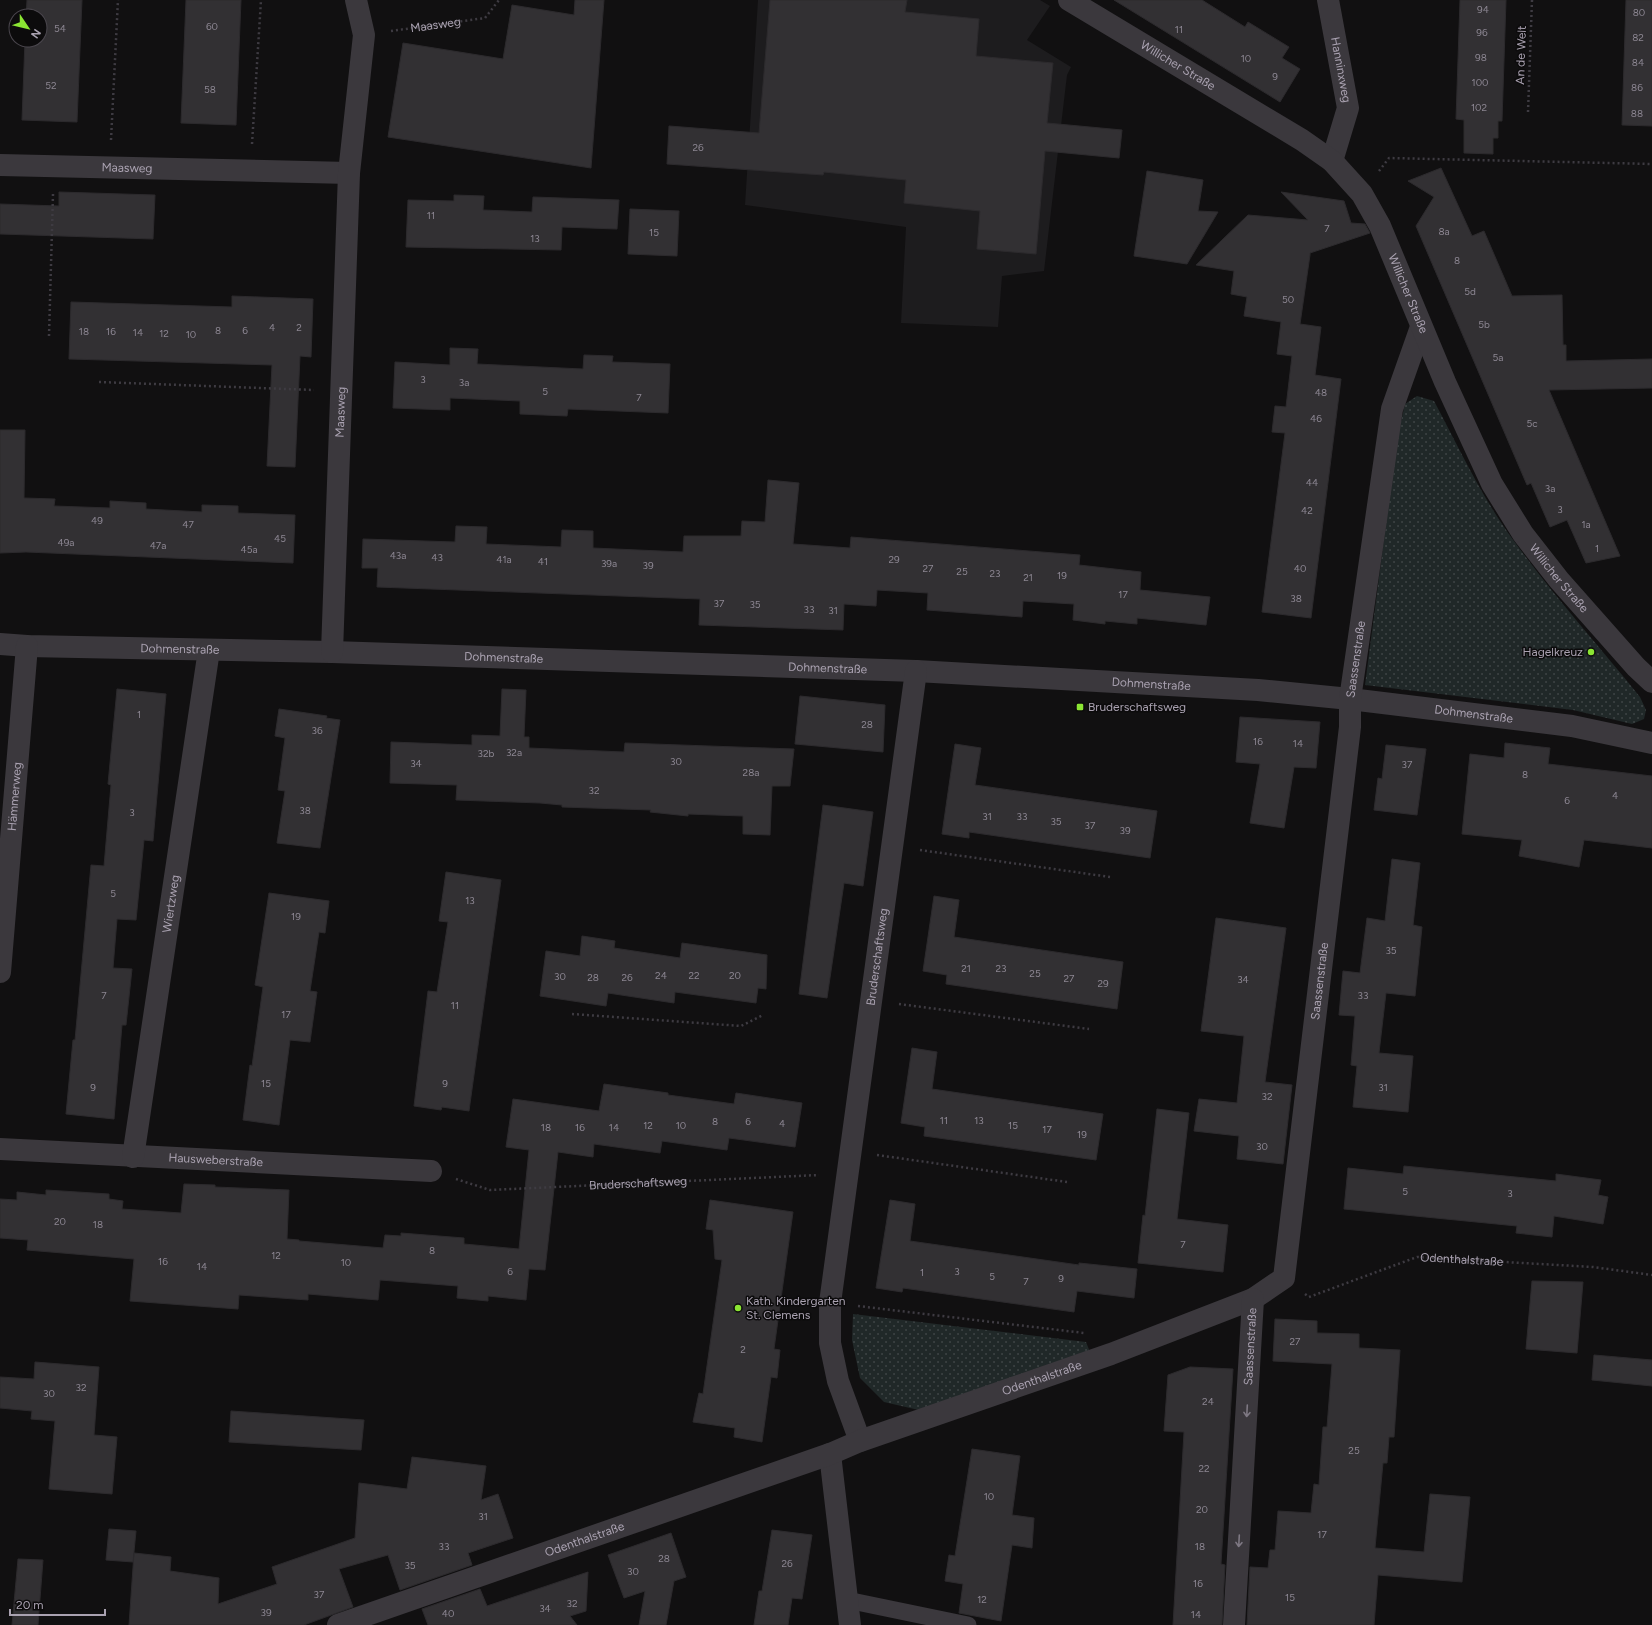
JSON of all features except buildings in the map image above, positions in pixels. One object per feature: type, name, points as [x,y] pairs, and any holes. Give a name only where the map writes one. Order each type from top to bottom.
[{"type":"street","name":"Maasweg","points":[[332,652],[349,173],[364,35],[356,0]]},
{"type":"street","name":"Willicher Straße","points":[[1069,0],[1302,140],[1332,161],[1362,194],[1380,226],[1421,328],[1492,484],[1523,534],[1559,580],[1621,650],[1652,682]]},
{"type":"street","name":"Hanninxweg","points":[[1328,0],[1348,108],[1332,161]]},
{"type":"street","name":"Maasweg","points":[[0,165],[349,173]]},
{"type":"street","name":"Saassenstraße","points":[[1234,1625],[1253,1299],[1284,1278],[1350,727],[1350,699],[1392,409],[1421,328]]},
{"type":"street","name":"Dohmenstraße","points":[[0,644],[27,646],[332,652],[916,671],[1258,690],[1350,699],[1572,726],[1652,743]]},
{"type":"street","name":"Hämmerweg","points":[[0,972],[27,646]]},
{"type":"street","name":"Wiertzweg","points":[[133,1157],[209,650]]},
{"type":"street","name":"Bruderschaftsweg","points":[[860,1441],[838,1381],[830,1343],[830,1303],[916,671]]},
{"type":"street","name":"Hausweberstraße","points":[[0,1150],[431,1171]]},
{"type":"street","name":"Odenthalstraße","points":[[338,1625],[830,1454],[860,1441],[1111,1354],[1253,1299]]},
{"type":"street","points":[[830,1454],[850,1625]]},
{"type":"lane","points":[[847,1600],[968,1625]]},
{"type":"path","points":[[110,167],[118,0]]},
{"type":"path","points":[[250,170],[261,0]]},
{"type":"path","name":"Maasweg","points":[[364,35],[485,18],[499,0]]},
{"type":"path","name":"An de Welt","points":[[1528,112],[1532,0]]},
{"type":"path","points":[[1362,194],[1388,158],[1652,164]]},
{"type":"path","points":[[49,336],[54,167]]},
{"type":"path","points":[[99,382],[341,391]]},
{"type":"path","points":[[893,846],[1110,877]]},
{"type":"path","points":[[872,1001],[1089,1029]]},
{"type":"path","points":[[572,1014],[741,1026],[763,1015]]},
{"type":"path","points":[[850,1162],[1067,1182]]},
{"type":"path","name":"Bruderschaftsweg","points":[[431,1171],[490,1190],[808,1176],[850,1162]]},
{"type":"path","name":"Odenthalstraße","points":[[1284,1278],[1309,1297],[1417,1257],[1593,1267],[1652,1275]]},
{"type":"path","points":[[830,1303],[1094,1334],[1111,1354]]},
{"type":"shaded area","points":[[758,0],[1040,0],[1050,6],[1027,40],[1071,67],[1067,75],[1044,271],[1002,276],[998,327],[901,323],[906,227],[745,205]]},
{"type":"shaded area","points":[[1417,396],[1434,401],[1471,472],[1502,525],[1544,581],[1640,697],[1646,710],[1644,719],[1632,724],[1573,710],[1365,685],[1397,439],[1405,404]]},
{"type":"shaded area","points":[[853,1314],[1086,1342],[1090,1352],[923,1411],[884,1402],[860,1378],[852,1340]]},
{"type":"place","name":"Hagelkreuz","points":[[1591,652]]},
{"type":"place","name":"Bruderschaftsweg","points":[[1080,707]]},
{"type":"place","name":"Kath. Kindergarten St. Clemens","points":[[738,1308]]}]
